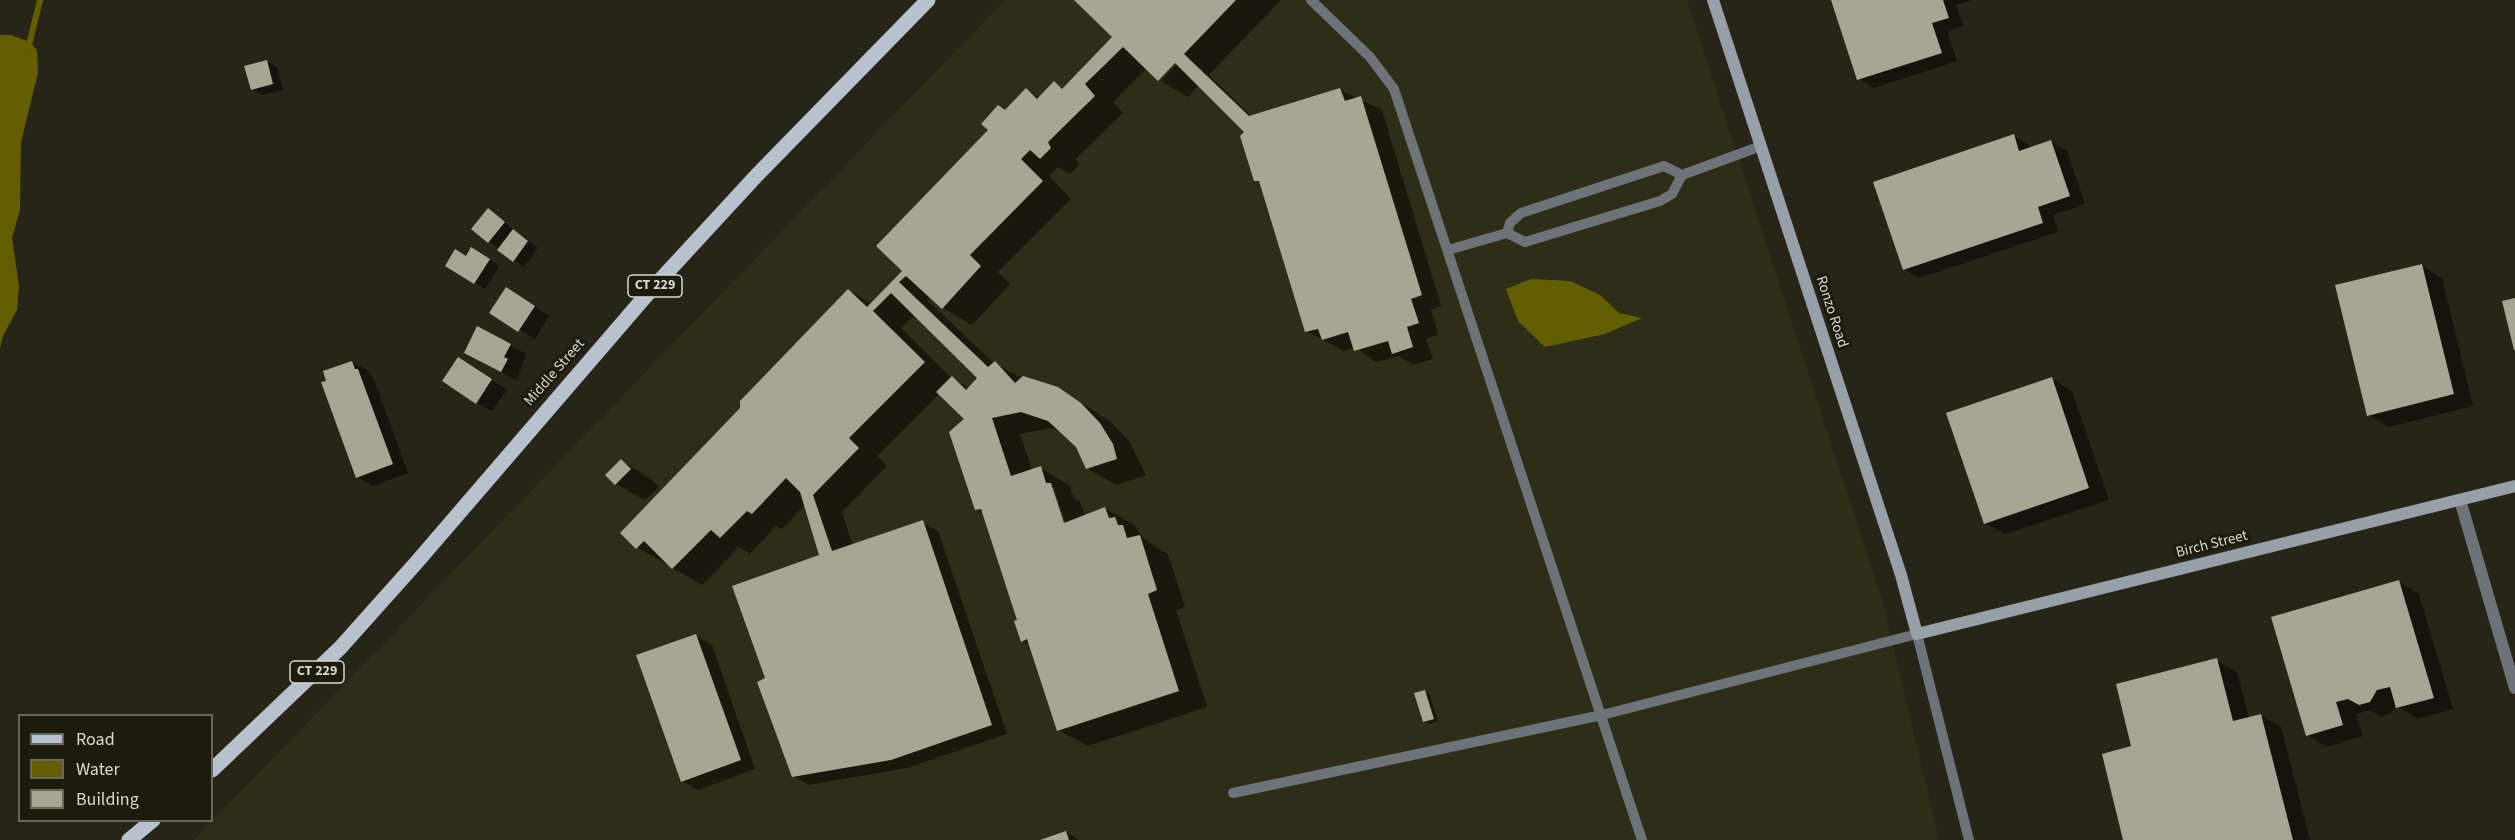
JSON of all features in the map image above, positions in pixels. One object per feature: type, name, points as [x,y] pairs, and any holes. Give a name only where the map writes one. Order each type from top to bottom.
[{"type":"main road","name":"Middle Street","points":[[213,769],[340,648],[416,564],[665,275],[757,175],[928,0]]},
{"type":"main road","name":"Ronzo Road","points":[[1713,0],[1898,564],[1917,634]]},
{"type":"main road","name":"Birch Street","points":[[1917,634],[2515,486]]},
{"type":"main road","points":[[129,840],[151,822]]},
{"type":"street","points":[[2460,500],[2515,688]]},
{"type":"lane","points":[[1311,0],[1371,57],[1395,89],[1642,840]]},
{"type":"lane","points":[[1448,250],[1507,232],[1525,242],[1660,201],[1672,194],[1682,175],[1761,146]]},
{"type":"lane","points":[[1507,232],[1510,223],[1521,213],[1649,170],[1664,166],[1682,175]]},
{"type":"lane","points":[[1233,794],[1602,715],[1917,634],[1969,840]]},
{"type":"shaded area","points":[[1005,0],[1687,0],[1884,606],[1939,840],[194,840]]},
{"type":"water","points":[[0,35],[11,35],[30,42],[37,50],[38,73],[21,142],[20,210],[12,238],[19,286],[17,310],[3,336],[0,348]]},
{"type":"water","points":[[1531,279],[1570,281],[1600,295],[1619,313],[1642,318],[1605,334],[1545,347],[1518,321],[1506,289]]},
{"type":"building","points":[[1074,0],[1236,0],[1184,54],[1249,116],[1340,88],[1345,101],[1361,96],[1422,295],[1411,299],[1419,323],[1407,327],[1413,347],[1392,354],[1388,341],[1354,351],[1348,332],[1322,340],[1318,329],[1305,332],[1259,181],[1254,181],[1240,136],[1244,132],[1175,63],[1158,81],[1123,47],[1085,84],[1095,96],[1048,142],[1051,148],[1040,159],[1030,150],[1021,159],[1043,181],[970,255],[981,266],[942,309],[906,276],[899,282],[988,367],[995,361],[1015,383],[1023,376],[1058,387],[1081,403],[1100,423],[1113,444],[1117,459],[1086,469],[1076,447],[1048,421],[1021,412],[992,418],[1011,476],[1041,466],[1046,483],[1051,483],[1064,523],[1105,507],[1109,518],[1115,517],[1118,525],[1123,525],[1127,538],[1140,535],[1157,590],[1148,594],[1179,691],[1057,731],[1027,639],[1021,642],[1014,621],[1017,620],[981,509],[975,510],[949,432],[964,419],[936,392],[952,376],[966,390],[977,378],[891,293],[873,311],[925,362],[849,438],[859,448],[813,495],[832,551],[923,520],[992,725],[891,760],[792,777],[757,682],[765,678],[732,586],[819,555],[800,492],[786,478],[752,514],[747,511],[720,538],[711,530],[672,569],[644,541],[636,549],[620,533],[740,408],[740,401],[848,289],[867,307],[902,271],[876,246],[988,130],[981,124],[998,105],[1005,110],[1026,88],[1037,99],[1054,81],[1062,89],[1112,37]]},
{"type":"building","points":[[1831,0],[1943,0],[1949,18],[1932,23],[1942,53],[1857,80]]},
{"type":"building","points":[[267,60],[273,84],[251,90],[244,66]]},
{"type":"building","points":[[2014,134],[2019,151],[2051,140],[2070,196],[2038,207],[2043,223],[1903,270],[1873,182]]},
{"type":"building","points":[[488,208],[505,222],[488,243],[471,229]]},
{"type":"building","points":[[513,229],[528,241],[513,262],[497,250]]},
{"type":"building","points":[[471,247],[490,259],[474,284],[445,266],[455,249],[466,256]]},
{"type":"building","points":[[2422,264],[2454,394],[2367,416],[2335,285]]},
{"type":"building","points":[[506,287],[535,306],[518,332],[489,313]]},
{"type":"building","points":[[2515,298],[2515,350],[2514,350],[2502,301]]},
{"type":"building","points":[[477,326],[511,344],[504,357],[508,359],[501,372],[464,353]]},
{"type":"building","points":[[458,357],[492,379],[476,404],[442,381]]},
{"type":"building","points":[[352,361],[355,369],[358,369],[393,464],[356,478],[321,382],[326,381],[323,371]]},
{"type":"building","points":[[2052,377],[2089,488],[1984,524],[1946,413]]},
{"type":"building","points":[[621,459],[631,469],[615,485],[605,475]]},
{"type":"building","points":[[2399,580],[2434,698],[2396,708],[2390,687],[2377,690],[2370,702],[2359,705],[2348,699],[2336,702],[2343,725],[2306,736],[2271,617]]},
{"type":"building","points":[[696,634],[741,760],[681,782],[636,655]]},
{"type":"building","points":[[2217,658],[2233,721],[2261,714],[2293,840],[2123,840],[2102,754],[2131,746],[2116,684]]},
{"type":"building","points":[[1425,690],[1434,719],[1423,722],[1414,693]]},
{"type":"building","points":[[1066,831],[1069,840],[1040,840]]},
{"type":"waterway","points":[[28,49],[40,0]]}]
